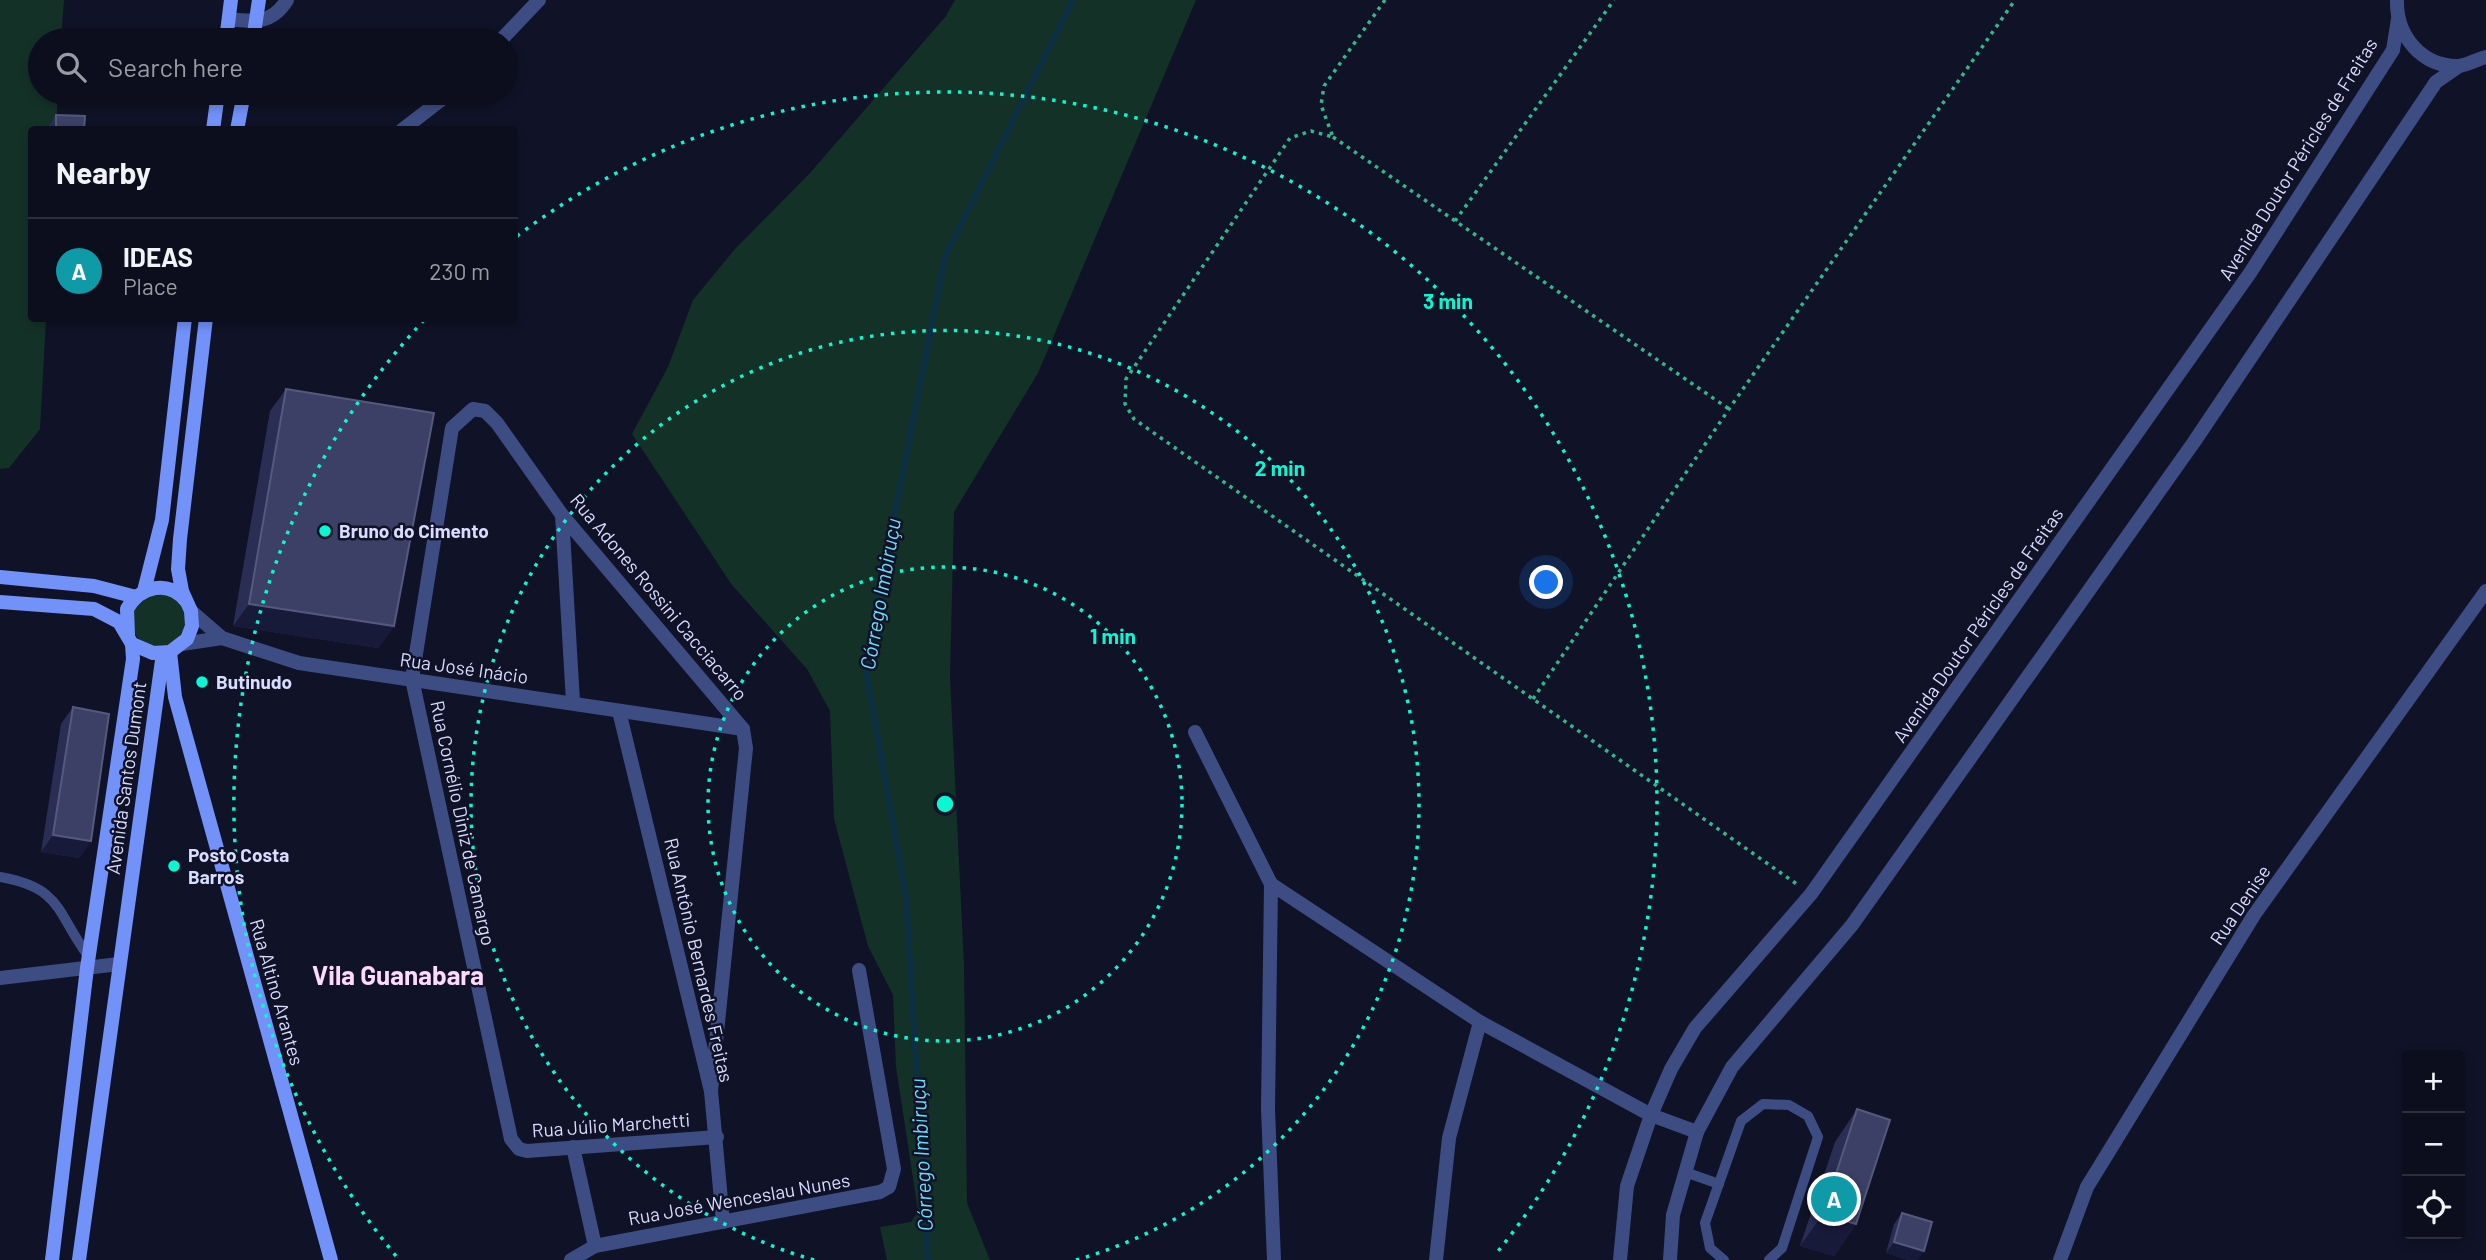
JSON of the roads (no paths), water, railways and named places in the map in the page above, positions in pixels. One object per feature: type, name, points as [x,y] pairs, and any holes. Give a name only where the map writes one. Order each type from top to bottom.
[{"type":"street","points":[[228,28],[232,0]]},
{"type":"street","points":[[256,28],[259,0]]},
{"type":"street","points":[[229,19],[257,22],[273,18],[287,0]]},
{"type":"street","points":[[512,28],[539,0]]},
{"type":"street","points":[[2397,0],[2398,19],[2408,42],[2425,57],[2459,66]]},
{"type":"street","name":"Avenida Doutor Péricles de Freitas","points":[[1620,1260],[1627,1186],[1651,1115],[1671,1069],[1695,1028],[1811,894],[2250,273],[2393,50],[2398,19]]},
{"type":"street","points":[[1670,1260],[1673,1215],[1697,1132],[1732,1067],[1852,925],[2186,453],[2436,82],[2459,66],[2486,57]]},
{"type":"street","points":[[213,126],[216,105]]},
{"type":"street","points":[[238,126],[242,105]]},
{"type":"street","points":[[407,126],[434,105]]},
{"type":"street","name":"Avenida Santos Dumont","points":[[52,1260],[88,963],[133,659],[126,617],[140,594],[162,520],[185,322]]},
{"type":"street","points":[[190,608],[178,569],[206,322]]},
{"type":"street","name":"Rua Adones Rossini Cacciacarro","points":[[412,680],[452,428],[473,409],[485,411],[562,515],[743,729],[746,748],[711,1091]]},
{"type":"street","points":[[562,515],[573,702]]},
{"type":"street","points":[[0,577],[94,586],[140,594],[164,587],[182,596],[190,608]]},
{"type":"street","name":"Rua Denise","points":[[2060,1260],[2087,1187],[2254,915],[2486,591]]},
{"type":"street","points":[[0,602],[94,609],[114,618],[130,640],[153,653],[222,638]]},
{"type":"street","name":"Avenida Santos Dumont","points":[[79,1260],[119,964],[172,650],[190,632],[190,608]]},
{"type":"street","name":"Rua José Inácio","points":[[190,608],[222,638],[299,663],[743,729]]},
{"type":"street","name":"Rua Altino Arantes","points":[[172,650],[174,696],[331,1260]]},
{"type":"street","name":"Rua Cornélio Diniz de Camargo","points":[[412,680],[511,1139]]},
{"type":"street","name":"Rua Antônio Bernardes Freitas","points":[[619,711],[711,1091],[718,1137],[723,1222]]},
{"type":"street","points":[[1195,732],[1271,884],[1269,1109],[1274,1260]]},
{"type":"street","points":[[1271,884],[1480,1022],[1651,1115],[1697,1132]]},
{"type":"street","points":[[0,978],[88,963],[119,964]]},
{"type":"street","name":"Rua José Wenceslau Nunes","points":[[571,1260],[575,1255],[595,1246],[880,1192],[889,1187],[894,1169],[859,970]]},
{"type":"street","points":[[1436,1260],[1449,1138],[1480,1022]]},
{"type":"street","name":"Rua Júlio Marchetti","points":[[511,1139],[519,1149],[527,1151],[718,1137]]},
{"type":"street","points":[[573,1147],[595,1246]]},
{"type":"lane","points":[[0,877],[34,885],[48,894],[88,963]]},
{"type":"lane","points":[[1724,1260],[1710,1248],[1705,1223],[1741,1121],[1763,1104],[1789,1105],[1808,1116],[1818,1137],[1783,1248],[1769,1260]]},
{"type":"lane","points":[[1685,1172],[1718,1184]]},
{"type":"waterway","name":"Córrego Imbiruçu","points":[[928,1260],[906,897],[865,666],[945,257],[1073,0]]},
{"type":"place","name":"Bruno do Cimento","points":[[325,531]]},
{"type":"place","name":"Butinudo","points":[[202,682]]},
{"type":"place","name":"Posto Costa Barros","points":[[174,866]]},
{"type":"place","name":"IDEAS","points":[[1834,1199]]},
{"type":"district","name":"Vila Guanabara","points":[[398,976]]}]
